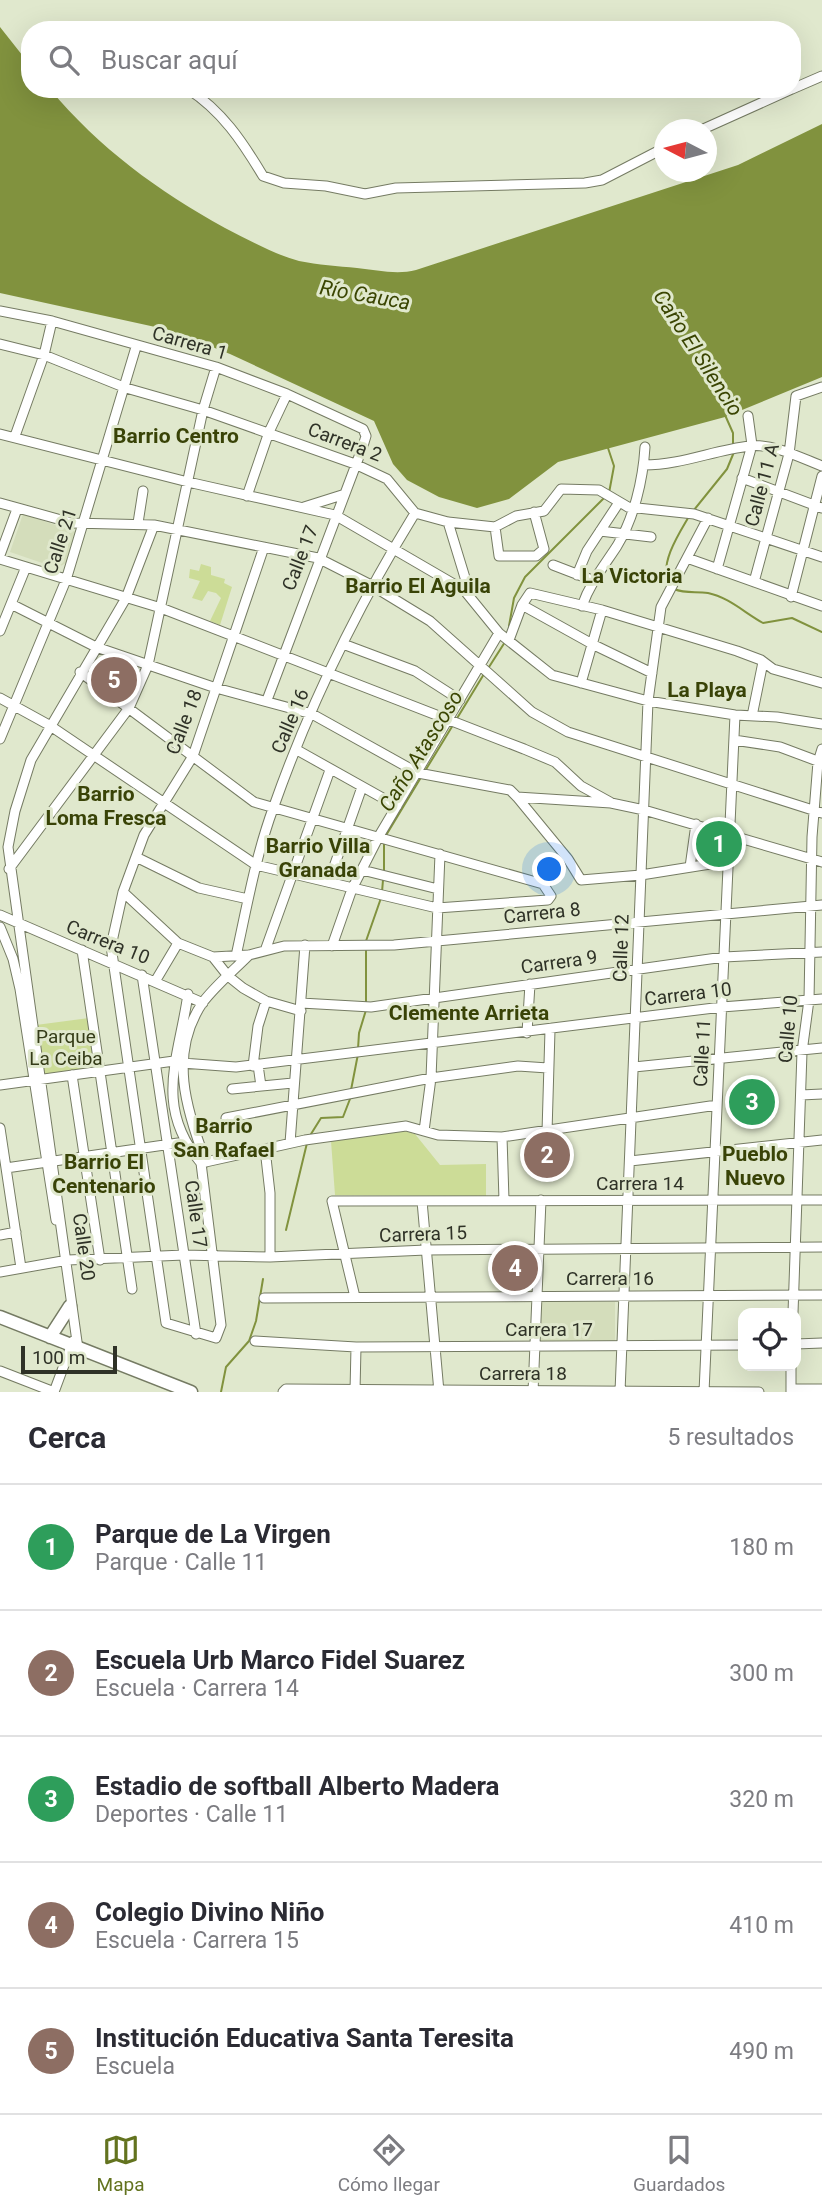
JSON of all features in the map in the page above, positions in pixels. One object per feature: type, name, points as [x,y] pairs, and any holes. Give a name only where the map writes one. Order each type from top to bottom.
[{"type":"main road","points":[[50,1337],[69,1306]]},
{"type":"main road","points":[[0,1317],[172,1392]]},
{"type":"main road","points":[[0,1324],[191,1392]]},
{"type":"street","points":[[801,85],[822,76]]},
{"type":"street","points":[[202,98],[212,104],[242,141],[263,176],[273,181],[326,186],[365,194],[396,188],[585,183],[602,180],[654,153]]},
{"type":"street","points":[[717,122],[769,98]]},
{"type":"street","name":"Carrera 1","points":[[0,311],[52,321],[216,368],[287,394],[363,429]]},
{"type":"street","points":[[15,436],[44,355],[52,321]]},
{"type":"street","name":"Carrera 2","points":[[0,344],[44,355],[126,388],[203,410],[355,464],[387,478],[396,494],[415,513]]},
{"type":"street","name":"Calle 21","points":[[0,739],[66,580],[126,388],[136,347]]},
{"type":"street","points":[[9,869],[129,708],[148,664],[203,410],[216,368]]},
{"type":"street","name":"Calle 11 A","points":[[754,582],[789,454],[796,396],[822,387]]},
{"type":"street","points":[[247,496],[269,432],[287,394]]},
{"type":"street","points":[[716,569],[752,445],[748,416]]},
{"type":"street","name":"Calle 17","points":[[267,700],[318,558],[366,436],[363,429]]},
{"type":"street","points":[[0,434],[103,462],[335,515],[392,551],[464,590],[504,637],[552,675],[649,701],[735,715],[822,724]]},
{"type":"street","points":[[0,440],[15,436]]},
{"type":"street","points":[[644,466],[667,465],[752,445],[822,466]]},
{"type":"street","points":[[582,606],[593,580],[623,534],[644,466],[645,447]]},
{"type":"street","points":[[791,597],[818,507],[822,476]]},
{"type":"street","points":[[742,478],[818,507]]},
{"type":"street","points":[[415,513],[448,522],[495,527],[516,516],[548,507],[561,489],[599,489],[609,494],[618,504],[633,508],[690,513],[731,524],[822,557]]},
{"type":"street","points":[[138,523],[143,491]]},
{"type":"street","points":[[303,507],[342,495]]},
{"type":"street","points":[[0,503],[72,523],[154,525],[318,558],[371,585],[430,621],[532,712],[556,726],[646,758],[817,812]]},
{"type":"street","points":[[577,575],[618,504]]},
{"type":"street","points":[[16,509],[0,557],[161,608],[555,762],[581,786],[611,803]]},
{"type":"street","points":[[495,527],[499,556],[536,555],[544,549],[534,512]]},
{"type":"street","name":"Calle 16","points":[[236,956],[256,865],[273,807],[328,674],[371,585],[415,513]]},
{"type":"street","name":"Calle 12","points":[[621,1391],[649,701],[657,628],[670,589],[708,518]]},
{"type":"street","points":[[448,522],[460,570],[473,602]]},
{"type":"street","name":"Calle 20","points":[[76,1351],[19,935],[4,845],[31,761],[80,672],[127,598],[154,525]]},
{"type":"street","points":[[600,531],[651,537]]},
{"type":"street","name":"Calle 18","points":[[196,1334],[166,1323],[111,946],[123,892],[136,857],[163,802],[193,755],[264,547]]},
{"type":"street","points":[[687,558],[822,606]]},
{"type":"street","points":[[553,565],[593,580]]},
{"type":"street","points":[[0,631],[13,605],[26,567]]},
{"type":"street","points":[[332,946],[352,889],[383,838],[397,806],[421,774],[453,722],[460,700],[485,669],[527,594],[602,610],[737,651],[763,662],[773,670],[822,683]]},
{"type":"street","points":[[13,605],[96,647],[216,688],[312,714],[421,774],[510,790],[583,880],[641,875],[729,861]]},
{"type":"street","points":[[522,605],[652,673]]},
{"type":"street","points":[[581,683],[602,610]]},
{"type":"street","points":[[343,644],[415,671],[460,700]]},
{"type":"street","points":[[752,716],[763,662]]},
{"type":"street","points":[[0,698],[50,725],[256,865],[437,908],[548,900],[551,896],[543,884],[254,802],[80,672]]},
{"type":"street","name":"Calle 11","points":[[704,1392],[735,715]]},
{"type":"street","points":[[734,740],[780,747],[820,762]]},
{"type":"street","name":"Calle 10","points":[[793,1308],[803,1052],[809,1000],[810,953],[817,905],[817,812],[822,749]]},
{"type":"street","points":[[297,750],[397,806]]},
{"type":"street","points":[[266,948],[330,769]]},
{"type":"street","points":[[329,881],[362,787]]},
{"type":"street","points":[[517,797],[611,803],[644,810],[818,861]]},
{"type":"street","points":[[690,867],[696,824]]},
{"type":"street","points":[[424,1131],[432,1045],[439,854]]},
{"type":"street","points":[[136,857],[199,888],[248,899]]},
{"type":"street","points":[[362,870],[438,888]]},
{"type":"street","name":"Carrera 9","points":[[123,892],[178,943],[213,957],[228,976],[266,1001],[301,1007],[367,1006],[724,957],[822,952]]},
{"type":"street","name":"Carrera 8","points":[[249,955],[266,948],[305,944],[371,947],[817,905]]},
{"type":"street","name":"Carrera 10","points":[[0,915],[156,980],[203,1003]]},
{"type":"street","name":"Calle 20","points":[[0,927],[13,959],[38,1080]]},
{"type":"street","points":[[156,980],[178,943]]},
{"type":"street","points":[[290,1143],[305,944]]},
{"type":"street","points":[[82,950],[132,1289]]},
{"type":"street","points":[[213,957],[249,955]]},
{"type":"street","points":[[196,1334],[216,1338],[221,1325],[203,1162],[187,1114],[178,1062],[203,1003],[249,955]]},
{"type":"street","name":"Calle 17","points":[[142,975],[196,1334]]},
{"type":"street","points":[[527,1033],[530,984]]},
{"type":"street","points":[[188,994],[172,1100],[185,1142],[203,1162]]},
{"type":"street","name":"Carrera 10","points":[[0,1085],[156,1063],[256,1065],[295,1061],[722,1007],[822,999]]},
{"type":"street","points":[[261,1086],[256,1065],[258,1026],[266,1001]]},
{"type":"street","points":[[547,1132],[550,1030]]},
{"type":"street","points":[[634,1067],[822,1048]]},
{"type":"street","points":[[226,1118],[350,1096],[430,1078],[518,1066],[548,1068]]},
{"type":"street","points":[[72,1075],[100,1260]]},
{"type":"street","points":[[232,1089],[293,1083]]},
{"type":"street","points":[[801,1095],[822,1094]]},
{"type":"street","points":[[203,1162],[290,1143],[406,1126],[458,1138],[502,1137],[717,1105]]},
{"type":"street","points":[[0,1128],[6,1168],[5,1198],[16,1232],[21,1268],[0,1272]]},
{"type":"street","points":[[502,1137],[504,1200]]},
{"type":"street","points":[[630,1161],[822,1140]]},
{"type":"street","points":[[6,1168],[185,1142]]},
{"type":"street","points":[[265,1149],[270,1194],[270,1257]]},
{"type":"street","points":[[533,1391],[541,1200]]},
{"type":"street","name":"Carrera 14","points":[[343,1255],[332,1201],[822,1200]]},
{"type":"street","points":[[422,1201],[439,1391]]},
{"type":"street","points":[[0,1235],[16,1232]]},
{"type":"street","name":"Carrera 15","points":[[21,1268],[65,1261],[214,1254],[270,1257],[426,1250],[626,1251],[822,1247]]},
{"type":"street","points":[[343,1255],[355,1297]]},
{"type":"street","name":"Calle 20","points":[[65,1261],[76,1351]]},
{"type":"street","name":"Carrera 16","points":[[264,1298],[822,1295]]},
{"type":"street","name":"Carrera 17","points":[[255,1341],[356,1347],[738,1345]]},
{"type":"street","points":[[801,1344],[822,1343]]},
{"type":"street","points":[[355,1391],[356,1347]]},
{"type":"street","points":[[0,1371],[54,1392],[76,1351]]},
{"type":"street","points":[[791,1371],[791,1391],[822,1389]]},
{"type":"street","name":"Carrera 18","points":[[284,1391],[760,1392]]},
{"type":"shaded area","points":[[23,514],[76,532],[66,563],[57,568],[10,552]]},
{"type":"shaded area","points":[[539,1302],[615,1302],[615,1342],[539,1342]]},
{"type":"green space","points":[[201,564],[211,567],[211,575],[225,579],[224,583],[232,587],[220,625],[210,621],[221,598],[216,593],[208,591],[202,601],[192,598],[200,581],[189,578],[190,569],[199,571]]},
{"type":"green space","name":"Parque La Ceiba","points":[[89,1018],[96,1068],[43,1076],[36,1025]]},
{"type":"green space","points":[[400,1130],[415,1134],[440,1165],[486,1164],[486,1196],[335,1195],[331,1141]]},
{"type":"water","name":"Río Cauca","points":[[0,27],[21,54],[21,98],[58,98],[109,149],[176,199],[261,246],[299,261],[321,264],[394,272],[416,270],[686,182],[717,182],[717,172],[738,165],[822,124],[822,377],[725,417],[558,462],[509,499],[477,508],[439,497],[407,480],[393,464],[374,421],[230,354],[169,330],[0,293]]},
{"type":"waterway","name":"Caño El Silencio","points":[[725,415],[733,433],[733,446]]},
{"type":"waterway","name":"Caño Atascoso","points":[[608,448],[614,466],[609,493]]},
{"type":"waterway","name":"Caño El Silencio","points":[[694,510],[727,469],[734,452]]},
{"type":"waterway","name":"Caño Atascoso","points":[[509,626],[514,598],[525,577],[605,497]]},
{"type":"waterway","name":"Caño El Silencio","points":[[668,583],[668,558],[688,518]]},
{"type":"waterway","name":"Caño El Silencio","points":[[674,589],[715,595],[763,623],[792,618],[822,632]]},
{"type":"waterway","name":"Caño Atascoso","points":[[489,667],[505,642]]},
{"type":"waterway","name":"Caño Atascoso","points":[[456,720],[484,674]]},
{"type":"waterway","name":"Caño Atascoso","points":[[425,771],[453,725]]},
{"type":"waterway","name":"Caño Atascoso","points":[[385,837],[420,779]]},
{"type":"waterway","name":"Caño Atascoso","points":[[384,842],[384,871]]},
{"type":"waterway","name":"Caño Atascoso","points":[[382,892],[383,880]]},
{"type":"waterway","name":"Caño Atascoso","points":[[366,941],[381,898]]},
{"type":"waterway","name":"Caño Atascoso","points":[[366,951],[366,1004]]},
{"type":"waterway","name":"Caño Atascoso","points":[[358,1049],[359,1033],[366,1010]]},
{"type":"waterway","name":"Caño Atascoso","points":[[351,1090],[358,1054]]},
{"type":"waterway","name":"Caño Atascoso","points":[[311,1134],[321,1118],[343,1117],[350,1099]]},
{"type":"waterway","name":"Caño Atascoso","points":[[286,1230],[307,1143]]},
{"type":"waterway","name":"Caño Atascoso","points":[[221,1392],[226,1367],[249,1341],[256,1321],[263,1279]]},
{"type":"place","name":"Institución Educativa Santa Teresita","points":[[114,680]]},
{"type":"place","name":"Parque de La Virgen","points":[[719,844]]},
{"type":"place","name":"Estadio de softball Alberto Madera","points":[[752,1102]]},
{"type":"place","name":"Escuela Urb Marco Fidel Suarez","points":[[547,1155]]},
{"type":"place","name":"Colegio Divino Niño","points":[[515,1268]]},
{"type":"district","name":"Barrio Centro","points":[[176,436]]},
{"type":"district","name":"La Victoria","points":[[632,576]]},
{"type":"district","name":"Barrio El Aguila","points":[[418,586]]},
{"type":"district","name":"La Playa","points":[[707,690]]},
{"type":"district","name":"Barrio Loma Fresca","points":[[106,806]]},
{"type":"district","name":"Barrio Villa Granada","points":[[318,858]]},
{"type":"district","name":"Clemente Arrieta","points":[[469,1013]]},
{"type":"district","name":"Barrio San Rafael","points":[[224,1138]]},
{"type":"district","name":"Pueblo Nuevo","points":[[755,1166]]},
{"type":"district","name":"Barrio El Centenario","points":[[104,1174]]}]
